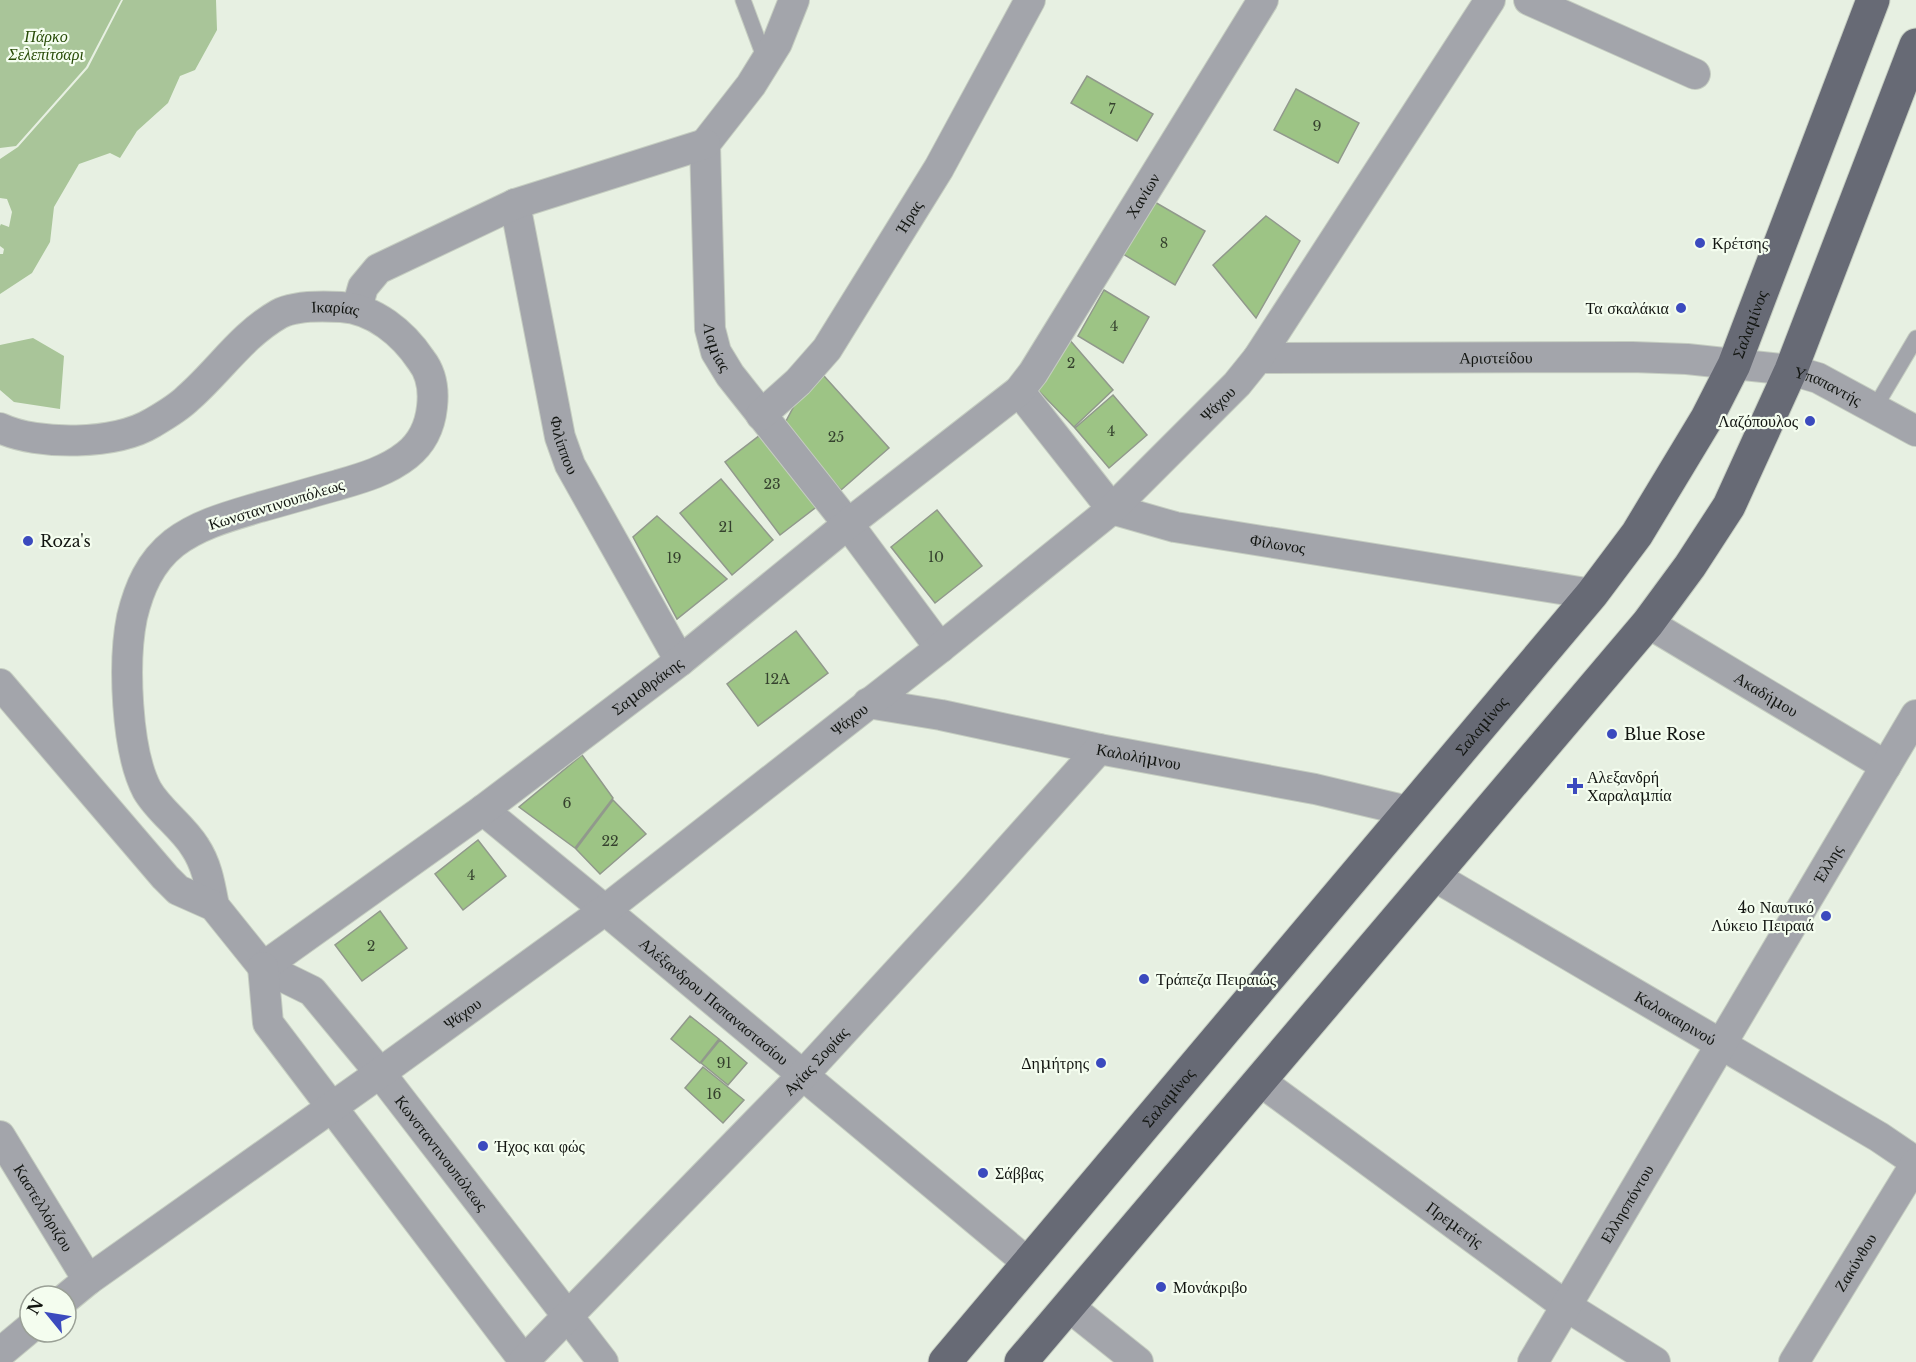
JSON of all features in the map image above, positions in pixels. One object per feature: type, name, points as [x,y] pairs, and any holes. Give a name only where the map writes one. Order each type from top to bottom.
[{"type":"main road","name":"Σαλαμίνος","points":[[945,1362],[1592,594],[1637,534],[1707,418],[1734,365],[1873,0]]},
{"type":"main road","points":[[1021,1362],[1648,623],[1690,566],[1729,506],[1791,370],[1916,45]]},
{"type":"street","points":[[705,144],[752,85],[777,43],[794,0]]},
{"type":"street","name":"Ήρας","points":[[761,415],[798,382],[827,349],[939,168],[1030,0]]},
{"type":"street","name":"Χανίων","points":[[1019,391],[1034,373],[1263,0]]},
{"type":"street","name":"Ψάχου","points":[[78,1288],[605,910],[940,648],[1112,509],[1237,384],[1258,358],[1490,0]]},
{"type":"street","points":[[1529,0],[1695,74]]},
{"type":"street","name":"Ικαρίας","points":[[0,428],[53,441],[111,437],[148,425],[187,399],[239,344],[282,312],[320,306],[357,308],[363,287],[378,269],[515,204],[705,144]]},
{"type":"street","name":"Λαμίας","points":[[705,144],[710,329],[716,352],[729,375],[848,524],[940,648]]},
{"type":"street","name":"Φιλίππου","points":[[515,204],[561,437],[570,465],[680,661]]},
{"type":"street","name":"Κωνσταντινουπόλεως","points":[[214,906],[207,868],[195,846],[148,791],[138,766],[132,741],[128,699],[131,620],[147,573],[174,544],[193,531],[222,518],[367,476],[409,454],[422,439],[429,425],[434,392],[426,367],[402,336],[357,308]]},
{"type":"street","name":"Αριστείδου","points":[[1258,358],[1632,357],[1687,359],[1734,365]]},
{"type":"street","name":"Υπαπαντής","points":[[1734,365],[1761,365],[1818,378],[1916,431]]},
{"type":"street","points":[[1019,391],[1112,509]]},
{"type":"street","name":"Σαμοθράκης","points":[[263,967],[483,810],[680,661],[848,524],[1019,391]]},
{"type":"street","name":"Φίλωνος","points":[[1112,509],[1175,527],[1592,594]]},
{"type":"street","name":"Ακαδήμου","points":[[1648,623],[1886,766]]},
{"type":"street","name":"Κωνσταντινουπόλεως","points":[[0,684],[178,890],[214,906],[263,967],[312,991],[380,1073],[603,1362]]},
{"type":"street","name":"Καλολήμνου","points":[[868,703],[941,715],[1099,749],[1315,789],[1408,811]]},
{"type":"street","name":"Έλλης","points":[[1720,1043],[1916,715]]},
{"type":"street","name":"Αγίας Σοφίας","points":[[524,1362],[802,1074],[972,891],[1099,749]]},
{"type":"street","name":"Αλέξανδρου Παπαναστασίου","points":[[483,810],[1028,1263]]},
{"type":"street","name":"Καλοκαιρινού","points":[[1434,876],[1879,1137],[1916,1162]]},
{"type":"street","points":[[263,967],[268,1023],[524,1362]]},
{"type":"street","name":"Ελλησπόντου","points":[[1533,1362],[1720,1043]]},
{"type":"street","name":"Πρεμετής","points":[[1260,1081],[1566,1306],[1655,1362]]},
{"type":"street","name":"Καστελλόριζου","points":[[0,1136],[74,1284]]},
{"type":"street","name":"Ζακύνθου","points":[[1794,1362],[1916,1162]]},
{"type":"street","points":[[1068,1306],[1138,1362]]},
{"type":"street","points":[[0,1353],[18,1338]]},
{"type":"lane","points":[[742,0],[766,62]]},
{"type":"lane","points":[[1874,409],[1916,338]]},
{"type":"green space","name":"Πάρκο Σελεπίτσαρι","points":[[0,0],[121,0],[86,67],[16,146],[0,148]]},
{"type":"green space","points":[[123,0],[216,0],[217,30],[195,70],[180,76],[168,103],[137,131],[120,158],[110,153],[79,164],[54,207],[50,242],[32,273],[0,294],[0,254],[3,254],[4,249],[0,246],[0,226],[1,224],[9,227],[12,212],[7,199],[0,198],[0,159],[18,147],[88,68]]},
{"type":"green space","points":[[33,338],[64,356],[60,409],[14,402],[0,390],[0,345]]},
{"type":"building","points":[[1087,76],[1153,114],[1137,141],[1071,103]]},
{"type":"building","points":[[1296,89],[1359,123],[1338,163],[1274,130]]},
{"type":"building","points":[[1153,201],[1205,231],[1175,285],[1123,254]]},
{"type":"building","points":[[1266,216],[1300,241],[1256,318],[1213,265]]},
{"type":"building","points":[[1104,290],[1149,317],[1123,363],[1078,336]]},
{"type":"building","points":[[1068,338],[1113,390],[1074,427],[1036,388]]},
{"type":"building","points":[[815,366],[889,448],[841,490],[784,425]]},
{"type":"building","points":[[1113,395],[1147,435],[1109,468],[1075,428]]},
{"type":"building","points":[[764,432],[819,505],[780,535],[725,462]]},
{"type":"building","points":[[721,479],[773,540],[732,575],[680,513]]},
{"type":"building","points":[[937,510],[982,566],[935,603],[891,547]]},
{"type":"building","points":[[657,516],[727,579],[677,619],[633,537]]},
{"type":"building","points":[[796,631],[828,673],[758,726],[727,684]]},
{"type":"building","points":[[582,755],[613,798],[575,848],[519,807]]},
{"type":"building","points":[[613,800],[646,834],[600,874],[576,849]]},
{"type":"building","points":[[478,840],[506,876],[463,910],[435,874]]},
{"type":"building","points":[[380,911],[407,948],[362,981],[335,945]]},
{"type":"building","points":[[690,1016],[719,1039],[700,1063],[671,1039]]},
{"type":"building","points":[[720,1040],[747,1063],[728,1085],[701,1063]]},
{"type":"building","points":[[703,1067],[744,1100],[723,1123],[685,1088]]},
{"type":"place","name":"Κρέτσης","points":[[1700,243]]},
{"type":"place","name":"Τα σκαλάκια","points":[[1681,308]]},
{"type":"place","name":"Λαζόπουλος","points":[[1810,421]]},
{"type":"place","name":"Roza's","points":[[28,541]]},
{"type":"place","name":"Blue Rose","points":[[1612,734]]},
{"type":"place","name":"Αλεξανδρή Χαραλαμπία","points":[[1575,786]]},
{"type":"place","name":"4ο Ναυτικό Λύκειο Πειραιά","points":[[1826,916]]},
{"type":"place","name":"Τράπεζα Πειραιώς","points":[[1144,979]]},
{"type":"place","name":"Δημήτρης","points":[[1101,1063]]},
{"type":"place","name":"Ήχος και φώς","points":[[483,1146]]},
{"type":"place","name":"Σάββας","points":[[983,1173]]},
{"type":"place","name":"Μονάκριβο","points":[[1161,1287]]}]
